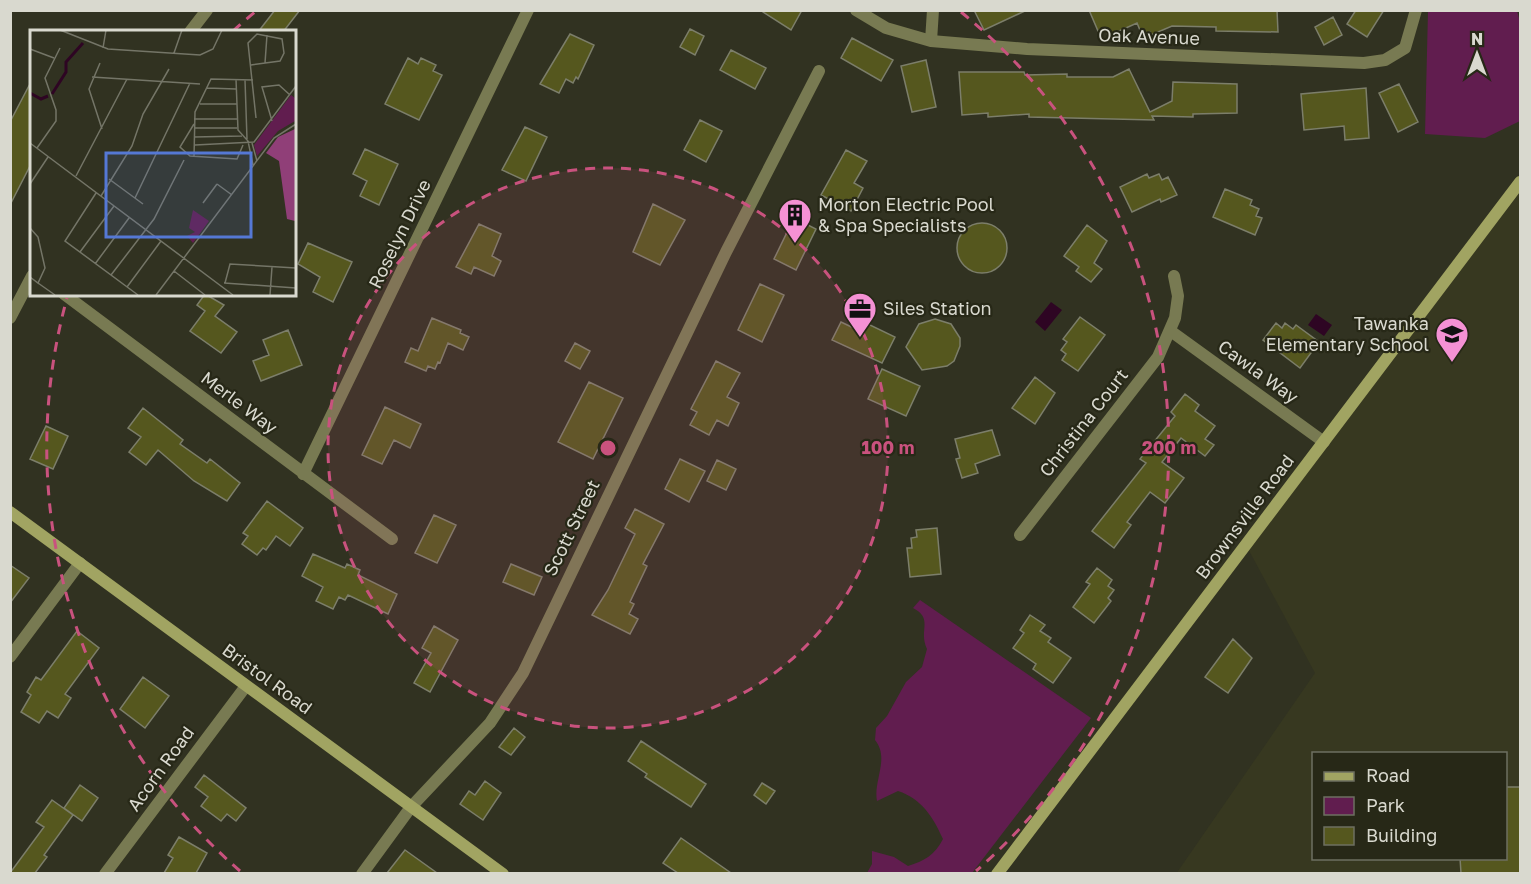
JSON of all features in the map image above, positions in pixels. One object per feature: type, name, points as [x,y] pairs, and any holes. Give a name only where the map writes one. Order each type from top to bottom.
[{"type":"street","points":[[192,30],[207,10]]},
{"type":"street","name":"Roselyn Drive","points":[[303,474],[528,10]]},
{"type":"street","name":"Oak Avenue","points":[[856,10],[886,28],[931,41],[1027,49],[1364,63],[1385,60],[1406,48],[1416,10]]},
{"type":"street","points":[[931,41],[933,10]]},
{"type":"street","name":"Scott Street","points":[[362,873],[411,807],[490,723],[524,673],[743,217],[819,71]]},
{"type":"street","name":"Brownsville Road","points":[[997,873],[1521,182]]},
{"type":"street","points":[[1172,332],[1178,296],[1174,276]]},
{"type":"street","points":[[10,318],[30,280]]},
{"type":"street","name":"Merle Way","points":[[67,296],[392,539]]},
{"type":"street","name":"Cawla Way","points":[[1172,332],[1324,442]]},
{"type":"street","name":"Christina Court","points":[[1020,535],[1158,357],[1172,332]]},
{"type":"street","name":"Bristol Road","points":[[10,512],[503,873]]},
{"type":"street","points":[[10,657],[80,563]]},
{"type":"street","name":"Acorn Road","points":[[105,873],[246,686]]},
{"type":"shaded area","name":"Tawanka Elementary School","points":[[1520,181],[1520,873],[1176,874],[1315,673],[1246,545]]},
{"type":"shaded area","points":[[1051,302],[1062,310],[1045,331],[1035,322]]},
{"type":"shaded area","points":[[1316,314],[1332,325],[1324,336],[1308,325]]},
{"type":"green space","points":[[1428,11],[1517,11],[1520,22],[1520,121],[1485,138],[1425,134]]},
{"type":"green space","points":[[920,600],[1091,718],[972,873],[867,873],[872,864],[872,851],[894,857],[908,866],[929,857],[943,839],[926,810],[914,799],[898,791],[877,801],[876,793],[881,754],[875,740],[876,728],[887,716],[906,682],[922,667],[927,649],[923,616],[913,608]]},
{"type":"building","points":[[275,10],[300,10],[285,30],[260,30]]},
{"type":"building","points":[[760,10],[802,10],[791,30]]},
{"type":"building","points":[[974,10],[1027,10],[984,30]]},
{"type":"building","points":[[1089,10],[1277,10],[1278,32],[1216,31],[1216,27],[1172,26],[1151,35],[1150,32],[1142,35],[1137,23],[1108,36],[1105,28],[1098,31]]},
{"type":"building","points":[[1356,10],[1384,10],[1367,37],[1347,24]]},
{"type":"building","points":[[1333,17],[1342,35],[1324,45],[1315,27]]},
{"type":"building","points":[[690,29],[704,36],[695,55],[680,47]]},
{"type":"building","points":[[570,34],[594,45],[578,79],[576,77],[573,83],[566,79],[559,93],[540,84]]},
{"type":"building","points":[[852,38],[893,60],[881,81],[841,58]]},
{"type":"building","points":[[731,50],[766,68],[755,89],[720,70]]},
{"type":"building","points":[[408,58],[418,64],[421,58],[436,65],[433,71],[442,75],[419,120],[385,104]]},
{"type":"building","points":[[926,60],[936,107],[912,112],[901,66]]},
{"type":"building","points":[[1129,69],[1150,112],[1172,101],[1173,82],[1237,84],[1237,113],[1193,114],[1193,117],[1152,116],[1154,120],[1029,117],[1029,114],[988,117],[988,113],[962,115],[959,72],[1024,72],[1025,75],[1067,74],[1067,77],[1113,77]]},
{"type":"building","points":[[30,84],[30,166],[10,205],[10,122]]},
{"type":"building","points":[[1399,84],[1418,122],[1398,132],[1379,93]]},
{"type":"building","points":[[1366,88],[1369,138],[1345,140],[1344,126],[1304,130],[1301,94]]},
{"type":"building","points":[[700,120],[722,131],[706,162],[684,150]]},
{"type":"building","points":[[525,127],[547,137],[526,181],[502,170]]},
{"type":"building","points":[[365,149],[398,164],[379,205],[360,196],[367,181],[353,174]]},
{"type":"building","points":[[846,150],[867,161],[854,183],[863,188],[851,211],[821,195]]},
{"type":"building","points":[[1147,174],[1149,178],[1159,174],[1162,180],[1168,177],[1177,195],[1161,202],[1160,199],[1132,212],[1120,187]]},
{"type":"building","points":[[1225,189],[1252,200],[1250,205],[1259,209],[1256,216],[1262,218],[1255,235],[1213,217]]},
{"type":"building","points":[[653,204],[685,220],[660,265],[633,252]]},
{"type":"building","name":"Morton Electric Pool & Spa Specialists","points":[[794,218],[816,229],[796,270],[774,259]]},
{"type":"building","points":[[987,223],[1000,230],[1006,238],[1006,258],[1000,266],[992,272],[977,273],[964,266],[958,258],[957,243],[964,230],[972,224]]},
{"type":"building","points":[[479,224],[501,234],[492,256],[501,261],[494,276],[474,267],[471,274],[456,267]]},
{"type":"building","points":[[1087,225],[1107,241],[1094,263],[1102,269],[1091,282],[1076,271],[1079,267],[1064,256]]},
{"type":"building","points":[[308,243],[352,262],[333,302],[313,292],[320,277],[298,264]]},
{"type":"building","points":[[760,284],[784,295],[762,342],[738,330]]},
{"type":"building","points":[[204,296],[208,296],[224,305],[215,316],[237,332],[221,353],[190,331],[205,311],[197,305]]},
{"type":"building","points":[[1080,317],[1105,335],[1078,371],[1062,360],[1066,354],[1061,350],[1067,342],[1063,339]]},
{"type":"building","points":[[432,318],[461,330],[460,333],[469,337],[463,350],[448,343],[440,363],[438,362],[435,369],[428,366],[426,371],[405,362],[411,348],[418,351]]},
{"type":"building","points":[[935,319],[951,324],[960,338],[960,346],[954,361],[947,366],[922,370],[906,347],[919,324]]},
{"type":"building","name":"Siles Station","points":[[841,322],[864,333],[868,324],[895,337],[882,363],[832,340]]},
{"type":"building","points":[[1276,323],[1282,328],[1285,323],[1293,329],[1296,325],[1319,342],[1300,368],[1263,340]]},
{"type":"building","points":[[288,330],[302,365],[261,381],[253,361],[269,355],[263,340]]},
{"type":"building","points":[[575,343],[590,351],[580,369],[565,361]]},
{"type":"building","points":[[716,361],[740,373],[727,397],[739,403],[728,426],[717,420],[709,435],[690,425],[697,412],[691,409]]},
{"type":"building","points":[[882,369],[920,386],[906,416],[868,399]]},
{"type":"building","points":[[1035,377],[1055,393],[1035,424],[1012,408]]},
{"type":"building","points":[[589,382],[623,398],[593,459],[558,442]]},
{"type":"building","points":[[1185,394],[1199,405],[1195,411],[1215,426],[1205,439],[1214,445],[1205,456],[1181,438],[1162,462],[1184,478],[1165,503],[1150,492],[1127,522],[1131,525],[1114,548],[1092,531],[1146,463],[1140,459],[1175,416],[1171,412]]},
{"type":"building","points":[[385,407],[421,424],[410,448],[394,440],[382,464],[362,455]]},
{"type":"building","points":[[143,408],[183,440],[180,444],[207,463],[210,459],[240,483],[227,501],[194,481],[158,450],[146,465],[129,452],[141,437],[128,428]]},
{"type":"building","points":[[46,426],[68,436],[53,469],[30,459]]},
{"type":"building","points":[[992,430],[1000,455],[975,464],[978,473],[962,478],[956,459],[960,458],[955,439]]},
{"type":"building","points":[[680,459],[705,471],[689,502],[665,489]]},
{"type":"building","points":[[717,460],[736,469],[726,490],[707,481]]},
{"type":"building","points":[[267,501],[303,528],[290,546],[276,536],[266,550],[263,548],[257,555],[242,544],[248,536],[243,533]]},
{"type":"building","points":[[635,509],[664,524],[643,564],[647,566],[630,602],[634,604],[629,614],[638,619],[630,634],[592,615],[608,590],[635,534],[625,528]]},
{"type":"building","points":[[434,515],[456,525],[437,563],[415,553]]},
{"type":"building","points":[[937,528],[941,574],[910,577],[907,548],[912,548],[911,538],[917,537],[916,530]]},
{"type":"building","points":[[313,554],[345,568],[347,564],[360,570],[358,575],[397,594],[388,614],[348,595],[345,600],[339,597],[333,609],[316,601],[323,587],[302,576]]},
{"type":"building","points":[[511,564],[542,577],[534,595],[503,582]]},
{"type":"building","points":[[10,565],[29,578],[10,603]]},
{"type":"building","points":[[1097,568],[1112,580],[1108,586],[1114,590],[1108,598],[1111,601],[1094,623],[1073,607],[1090,584],[1086,582]]},
{"type":"building","points":[[1030,615],[1045,625],[1040,631],[1051,638],[1048,642],[1071,658],[1053,683],[1033,669],[1036,664],[1013,648],[1024,633],[1020,630]]},
{"type":"building","points":[[434,626],[458,640],[430,692],[414,683],[431,653],[422,648]]},
{"type":"building","points":[[77,631],[99,648],[65,694],[71,698],[58,718],[47,711],[39,723],[21,712],[31,695],[27,692],[36,677],[41,680]]},
{"type":"building","points":[[1233,639],[1252,658],[1228,693],[1205,677]]},
{"type":"building","points":[[143,677],[169,696],[145,728],[120,709]]},
{"type":"building","points":[[514,728],[525,737],[511,755],[499,747]]},
{"type":"building","points":[[641,741],[706,784],[691,807],[645,777],[647,774],[628,761]]},
{"type":"building","points":[[204,775],[246,808],[236,821],[227,814],[221,821],[201,806],[208,797],[195,787]]},
{"type":"building","points":[[485,781],[501,793],[483,820],[460,804],[469,791],[475,795]]},
{"type":"building","points":[[762,783],[775,791],[766,804],[754,795]]},
{"type":"building","points":[[80,785],[98,798],[82,821],[64,808]]},
{"type":"building","points":[[1507,787],[1521,787],[1521,873],[1461,873],[1460,860],[1507,860]]},
{"type":"building","points":[[52,800],[73,815],[44,855],[47,857],[35,873],[10,873],[44,827],[36,822]]},
{"type":"building","points":[[179,837],[207,853],[196,873],[164,873],[173,858],[168,855]]},
{"type":"building","points":[[681,838],[731,873],[678,873],[663,863]]},
{"type":"building","points":[[405,850],[437,873],[387,873]]},
{"type":"place","name":"Morton Electric Pool & Spa Specialists","points":[[795,244]]},
{"type":"place","name":"Siles Station","points":[[860,338]]},
{"type":"place","name":"Tawanka Elementary School","points":[[1452,363]]}]
